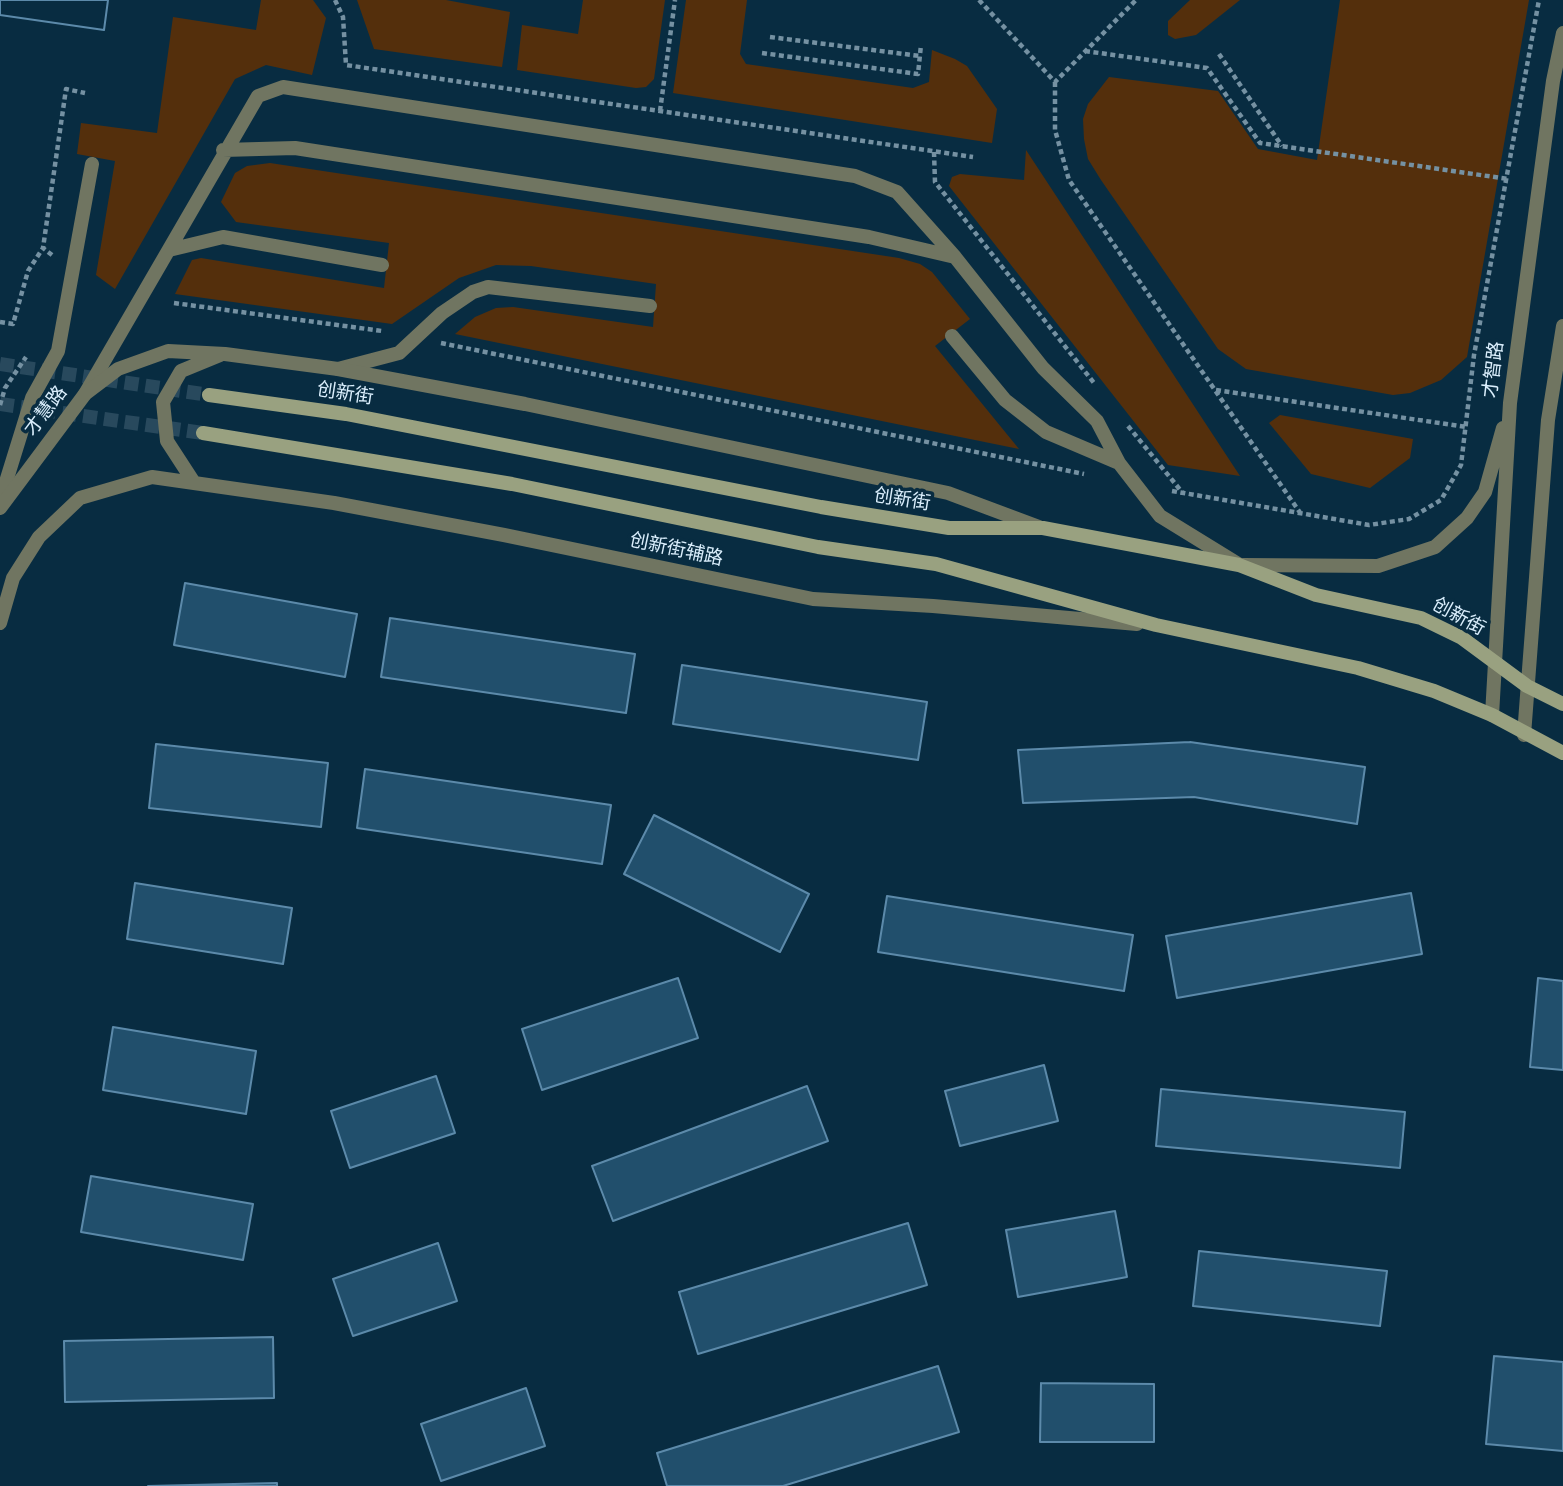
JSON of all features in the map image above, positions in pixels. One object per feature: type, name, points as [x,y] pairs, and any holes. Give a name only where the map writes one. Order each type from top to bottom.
[{"type":"main road","name":"创新街","points":[[209,395],[346,414],[821,507],[949,528],[1044,528],[1239,565],[1316,595],[1421,618],[1462,638],[1527,686],[1563,704]]},
{"type":"main road","points":[[203,433],[486,480],[818,547],[936,564],[1156,625],[1358,668],[1434,691],[1492,715],[1524,735],[1563,753]]},
{"type":"street","name":"才智路","points":[[1492,715],[1510,403],[1553,80],[1563,33]]},
{"type":"street","points":[[85,394],[169,250],[223,150],[257,96],[283,87],[855,176],[897,192],[955,257],[1044,368],[1097,421],[1119,463],[1160,516],[1239,565],[1378,566],[1435,547],[1467,518],[1485,492],[1510,403]]},
{"type":"street","points":[[223,150],[295,148],[869,237],[955,257]]},
{"type":"street","points":[[0,501],[32,398],[58,351],[92,164]]},
{"type":"street","points":[[169,250],[223,237],[382,265]]},
{"type":"street","points":[[338,369],[399,353],[442,313],[473,292],[488,287],[650,306]]},
{"type":"street","points":[[1524,735],[1548,420],[1563,326]]},
{"type":"street","points":[[952,336],[1005,400],[1046,432],[1119,463]]},
{"type":"street","name":"才慧路","points":[[0,508],[85,394],[118,369],[168,351],[225,354]]},
{"type":"street","points":[[193,481],[167,441],[163,402],[181,371],[225,354],[338,369],[948,493],[1044,528]]},
{"type":"street","points":[[0,623],[13,578],[27,554],[38,537],[80,498],[152,477],[193,481]]},
{"type":"street","name":"创新街辅路","points":[[193,481],[504,535],[813,599],[1156,625]]},
{"type":"path","points":[[335,0],[343,17],[346,65],[973,157]]},
{"type":"path","points":[[660,111],[675,0]]},
{"type":"path","points":[[979,0],[1055,82],[1055,130],[1069,180],[1302,514]]},
{"type":"path","points":[[1055,82],[1136,0]]},
{"type":"path","points":[[1172,491],[1369,525],[1409,519],[1441,500],[1461,465],[1474,355],[1539,0]]},
{"type":"path","points":[[770,37],[920,56]]},
{"type":"path","points":[[762,53],[918,74],[921,45]]},
{"type":"path","points":[[1085,51],[1207,68],[1260,143],[1508,179]]},
{"type":"path","points":[[1219,54],[1282,146]]},
{"type":"path","points":[[0,322],[13,324],[28,271],[43,248],[66,89],[85,93]]},
{"type":"path","points":[[934,152],[935,182],[1099,390]]},
{"type":"path","points":[[43,248],[58,259]]},
{"type":"path","points":[[174,303],[382,331]]},
{"type":"path","points":[[440,342],[1092,476]]},
{"type":"path","points":[[0,405],[5,388],[28,354]]},
{"type":"path","points":[[1215,390],[1466,427]]},
{"type":"path","points":[[1125,422],[1183,493]]},
{"type":"shaded area","points":[[261,0],[313,0],[326,18],[312,75],[266,65],[235,79],[115,289],[96,275],[115,161],[77,154],[81,123],[157,133],[173,17],[256,30]]},
{"type":"shaded area","points":[[357,0],[446,0],[510,12],[502,67],[374,49]]},
{"type":"shaded area","points":[[583,0],[665,0],[654,79],[646,87],[636,88],[517,70],[522,25],[578,34]]},
{"type":"shaded area","points":[[686,0],[747,0],[740,54],[746,64],[913,88],[929,82],[932,50],[955,59],[967,66],[997,109],[992,143],[673,93]]},
{"type":"shaded area","points":[[1190,0],[1240,0],[1196,35],[1175,39],[1168,35],[1168,21]]},
{"type":"shaded area","points":[[1340,0],[1529,0],[1467,357],[1441,380],[1410,393],[1393,395],[1246,369],[1218,349],[1101,180],[1088,159],[1084,139],[1083,119],[1088,104],[1109,77],[1218,91],[1258,149],[1317,160]]},
{"type":"shaded area","points":[[1026,150],[1240,476],[1168,465],[949,186],[952,177],[960,174],[1024,180]]},
{"type":"shaded area","points":[[270,163],[899,258],[920,264],[932,272],[970,319],[935,346],[1019,449],[455,334],[475,317],[496,308],[513,307],[653,327],[656,284],[531,266],[496,265],[459,278],[392,324],[175,294],[192,260],[201,258],[384,288],[389,243],[236,222],[221,202],[235,173],[247,166]]},
{"type":"shaded area","points":[[1280,415],[1413,439],[1410,458],[1370,488],[1311,474],[1269,423]]},
{"type":"building","points":[[0,0],[108,0],[104,30],[0,15]]},
{"type":"building","points":[[0,0],[108,0],[104,30],[0,15]]},
{"type":"building","points":[[185,583],[357,614],[345,677],[174,645]]},
{"type":"building","points":[[390,618],[635,654],[626,713],[381,677]]},
{"type":"building","points":[[682,665],[927,702],[918,760],[673,724]]},
{"type":"building","points":[[1190,742],[1365,767],[1357,824],[1194,797],[1023,803],[1018,750]]},
{"type":"building","points":[[156,744],[328,763],[321,827],[149,808]]},
{"type":"building","points":[[365,769],[611,805],[602,864],[357,828]]},
{"type":"building","points":[[654,815],[809,894],[780,952],[624,874]]},
{"type":"building","points":[[135,883],[292,908],[283,964],[127,939]]},
{"type":"building","points":[[1411,893],[1422,954],[1177,998],[1166,936]]},
{"type":"building","points":[[887,896],[1133,935],[1124,991],[878,952]]},
{"type":"building","points":[[678,978],[698,1038],[542,1090],[522,1029]]},
{"type":"building","points":[[1538,978],[1563,981],[1563,1070],[1530,1067]]},
{"type":"building","points":[[113,1027],[256,1051],[246,1114],[103,1090]]},
{"type":"building","points":[[1044,1065],[1058,1121],[960,1146],[945,1091]]},
{"type":"building","points":[[436,1076],[455,1133],[350,1168],[331,1111]]},
{"type":"building","points":[[807,1086],[828,1141],[613,1221],[592,1166]]},
{"type":"building","points":[[1161,1089],[1405,1112],[1400,1168],[1156,1146]]},
{"type":"building","points":[[91,1176],[253,1204],[243,1260],[81,1232]]},
{"type":"building","points":[[1115,1211],[1127,1277],[1018,1297],[1006,1230]]},
{"type":"building","points":[[908,1223],[927,1285],[698,1354],[679,1292]]},
{"type":"building","points":[[438,1243],[457,1301],[353,1336],[333,1279]]},
{"type":"building","points":[[1199,1251],[1387,1271],[1380,1326],[1193,1306]]},
{"type":"building","points":[[273,1337],[274,1398],[65,1402],[64,1341]]},
{"type":"building","points":[[1494,1356],[1563,1362],[1563,1451],[1486,1444]]},
{"type":"building","points":[[938,1366],[959,1432],[783,1486],[667,1486],[657,1453]]},
{"type":"building","points":[[1041,1383],[1154,1384],[1154,1442],[1040,1442]]},
{"type":"building","points":[[526,1388],[545,1446],[441,1481],[421,1424]]},
{"type":"building","points":[[277,1483],[277,1486],[148,1486]]},
{"type":"tunnel","points":[[0,364],[209,395]]},
{"type":"tunnel","points":[[0,404],[203,433]]}]
